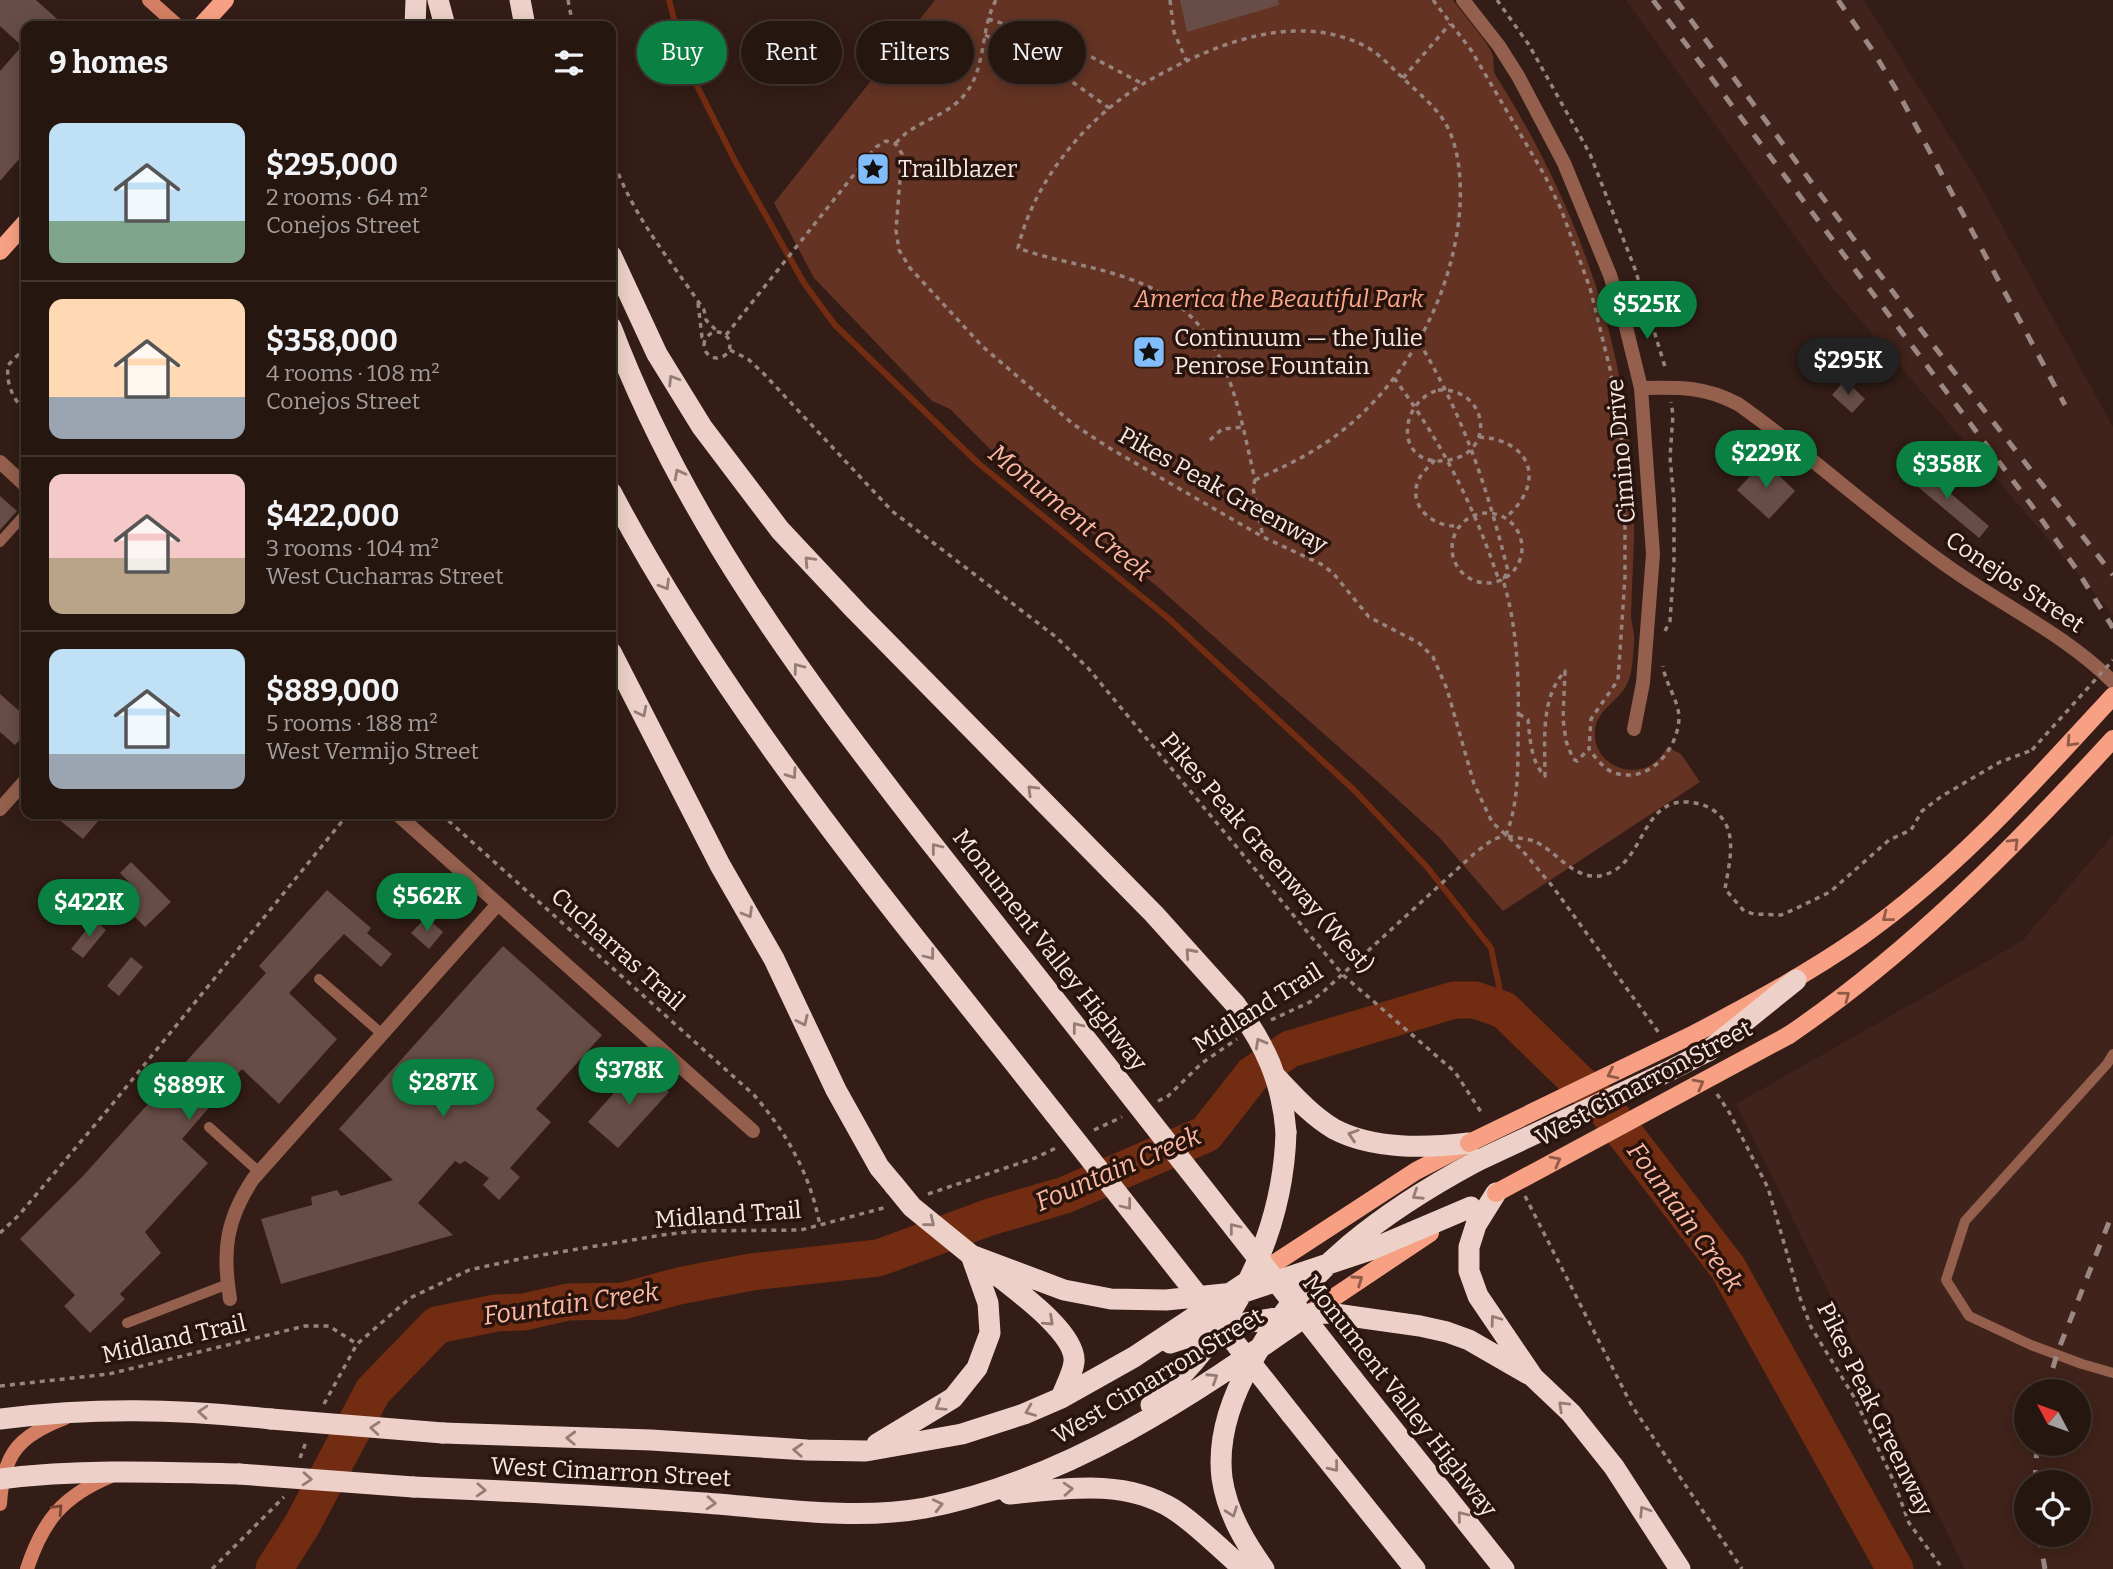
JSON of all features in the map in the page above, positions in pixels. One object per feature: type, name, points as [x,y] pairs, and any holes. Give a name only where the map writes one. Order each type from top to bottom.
[{"type":"highway","points":[[415,21],[416,0]]},
{"type":"highway","points":[[438,0],[444,21]]},
{"type":"highway","points":[[520,0],[524,21]]},
{"type":"highway","points":[[616,265],[663,364],[702,427],[780,530],[1154,914],[1235,1004],[1264,1049],[1277,1078],[1286,1132],[1285,1163],[1268,1236],[1220,1327],[1170,1388],[1113,1439]]},
{"type":"highway","name":"Monument Valley Highway","points":[[616,340],[629,375],[703,519],[790,658],[1504,1569]]},
{"type":"highway","points":[[616,501],[669,592],[737,698],[855,860],[1415,1569]]},
{"type":"highway","points":[[616,662],[720,865],[774,959],[836,1090],[895,1194],[1054,1324],[1068,1341],[1074,1361],[1061,1398]]},
{"type":"highway","points":[[1264,1569],[1246,1543],[1230,1512],[1222,1477],[1221,1448],[1229,1411],[1243,1377],[1278,1318],[1295,1297],[1328,1264],[1383,1218],[1438,1182],[1473,1152],[1667,1072],[1702,1042],[1796,980]]},
{"type":"highway","points":[[1277,1078],[1317,1117],[1334,1129],[1372,1141],[1473,1152]]},
{"type":"highway","points":[[1496,1193],[1476,1225],[1469,1247],[1469,1271],[1478,1296],[1533,1377],[1591,1436],[1637,1500],[1680,1569]]},
{"type":"highway","points":[[971,1255],[997,1277],[1111,1299],[1166,1300],[1242,1288],[1328,1264],[1413,1233],[1471,1207]]},
{"type":"highway","points":[[866,1451],[953,1398],[977,1368],[990,1333],[988,1303],[997,1277]]},
{"type":"highway","name":"West Cimarron Street","points":[[0,1419],[86,1410],[199,1412],[443,1433],[866,1451],[962,1433],[1024,1414],[1061,1398],[1134,1357],[1242,1288]]},
{"type":"highway","points":[[1134,1357],[1220,1327],[1328,1313],[1447,1332],[1469,1340],[1533,1377]]},
{"type":"highway","name":"West Cimarron Street","points":[[1,1479],[124,1471],[239,1474],[413,1487],[867,1513],[922,1508],[975,1496],[1028,1479],[1113,1439],[1259,1349],[1309,1314]]},
{"type":"highway","points":[[975,1496],[1100,1488],[1149,1497],[1174,1510],[1244,1569]]},
{"type":"main road","points":[[149,0],[172,21]]},
{"type":"main road","points":[[206,21],[225,0]]},
{"type":"main road","points":[[0,251],[21,228]]},
{"type":"main road","points":[[1796,980],[1863,935],[1930,882],[1993,824],[2113,696]]},
{"type":"main road","name":"West Cimarron Street","points":[[1309,1314],[1471,1207],[1789,1035],[1849,993],[1968,889],[2113,739]]},
{"type":"main road","name":"West Cimarron Street","points":[[1242,1288],[1416,1171],[1473,1152]]},
{"type":"main road","points":[[0,1504],[1,1479],[11,1457],[30,1434],[86,1410]]},
{"type":"main road","points":[[27,1569],[36,1542],[48,1520],[70,1497],[92,1484],[124,1471]]},
{"type":"street","name":"Cimino Drive","points":[[1463,0],[1499,46],[1518,76],[1564,163],[1610,275],[1641,388],[1653,554],[1643,683],[1634,729]]},
{"type":"street","name":"Conejos Street","points":[[1641,388],[1696,388],[1717,393],[1738,404],[1944,564],[2069,645],[2094,663],[2113,682]]},
{"type":"street","points":[[0,462],[21,481]]},
{"type":"street","points":[[0,809],[21,786]]},
{"type":"street","points":[[403,819],[753,1131]]},
{"type":"street","points":[[229,1292],[225,1250],[239,1199],[258,1172],[498,904]]},
{"type":"lane","points":[[0,542],[21,519]]},
{"type":"lane","points":[[319,979],[382,1034]]},
{"type":"lane","points":[[2113,1054],[2107,1064],[1965,1221],[1946,1280],[1969,1316],[2031,1345],[2113,1373]]},
{"type":"lane","points":[[209,1127],[258,1172]]},
{"type":"lane","points":[[127,1323],[229,1292]]},
{"type":"path","points":[[568,0],[572,21]]},
{"type":"path","points":[[726,335],[876,147],[887,141],[896,144],[904,134],[941,115],[965,94],[979,68],[988,19],[996,0]]},
{"type":"path","points":[[1170,0],[1174,32],[1186,60]]},
{"type":"path","points":[[1433,0],[1471,50],[1501,98],[1556,198],[1590,288],[1611,369],[1621,435],[1625,484],[1625,577],[1618,680],[1591,719],[1589,749],[1577,761],[1573,759],[1566,741],[1563,719],[1565,671],[1549,703],[1544,748],[1545,776],[1535,757],[1528,720],[1519,714]]},
{"type":"path","points":[[988,19],[995,21]]},
{"type":"path","points":[[1403,78],[1450,24]]},
{"type":"path","points":[[1255,480],[1318,448],[1346,427],[1394,378],[1419,342],[1447,277],[1455,250],[1461,198],[1454,144],[1444,121],[1377,54],[1364,46],[1322,33],[1266,33],[1222,45],[1143,83],[1110,108],[1057,165],[1033,207],[1018,248],[1035,255],[1131,279],[1153,289],[1182,309],[1203,330],[1221,355],[1231,379],[1255,480],[1253,488],[1263,537]]},
{"type":"path","points":[[1086,54],[1143,83]]},
{"type":"path","points":[[1077,84],[1110,108]]},
{"type":"path","name":"Pikes Peak Greenway","points":[[896,144],[902,154],[896,230],[899,250],[909,268],[982,346],[1073,424],[1263,537],[1321,564],[1333,573],[1369,617],[1419,643],[1433,657],[1447,689],[1474,784],[1492,822],[1553,887],[1661,1036]]},
{"type":"path","points":[[616,169],[639,219],[666,260],[698,301],[706,320],[730,341],[730,349],[722,357],[712,357],[705,350],[698,301]]},
{"type":"path","points":[[705,340],[712,333],[718,332]]},
{"type":"path","points":[[1419,342],[1472,449],[1508,571],[1503,580]]},
{"type":"path","name":"Pikes Peak Greenway (West)","points":[[730,349],[748,359],[764,374],[891,511],[1056,637],[1088,668],[1343,975],[1455,1072],[1485,1119]]},
{"type":"path","points":[[21,352],[8,365],[7,381],[13,397],[21,407]]},
{"type":"path","points":[[1394,378],[1449,460],[1475,514],[1497,575],[1503,580],[1511,607],[1516,637],[1518,778],[1511,823],[1506,835],[1533,841],[1559,860],[1592,877],[1606,875],[1622,866],[1649,821],[1660,810],[1680,802],[1698,803],[1714,811],[1727,825],[1732,848],[1725,889],[1730,896],[1744,911],[1781,915],[1830,892],[1889,840],[1911,830],[1922,811],[1942,796],[2000,761],[2032,750],[2113,660]]},
{"type":"path","points":[[1458,391],[1468,397],[1477,408],[1481,419],[1479,437],[1472,449],[1449,460],[1435,460],[1416,454],[1408,444],[1407,429],[1415,407],[1427,393],[1458,391]]},
{"type":"path","points":[[1210,440],[1222,429],[1243,427]]},
{"type":"path","points":[[1479,437],[1501,440],[1511,445],[1528,466],[1530,479],[1527,493],[1505,518]]},
{"type":"path","points":[[1435,460],[1419,479],[1416,496],[1419,507],[1434,522],[1459,526]]},
{"type":"path","points":[[1475,514],[1493,514],[1505,518],[1517,528],[1522,550],[1520,562],[1503,580],[1489,584],[1478,583],[1461,573],[1455,565],[1451,545],[1459,526],[1475,514]]},
{"type":"path","points":[[1589,749],[1600,763],[1613,772],[1643,772],[1659,763]]},
{"type":"path","points":[[0,1233],[19,1215],[110,1107],[344,819]]},
{"type":"path","name":"Cucharras Trail","points":[[447,819],[754,1095],[775,1119],[797,1157],[815,1197],[820,1226]]},
{"type":"path","name":"Midland Trail","points":[[1261,1025],[1310,1002],[1476,852],[1492,840],[1506,835]]},
{"type":"path","name":"Midland Trail","points":[[1155,1102],[1167,1097],[1212,1055],[1241,1037]]},
{"type":"path","name":"Pikes Peak Greenway","points":[[1716,1093],[1769,1188],[1800,1298],[1811,1327],[1854,1397],[1894,1482],[1909,1523],[1943,1569]]},
{"type":"path","points":[[1083,1135],[1131,1113]]},
{"type":"path","points":[[919,1197],[1035,1158],[1059,1146]]},
{"type":"path","points":[[1522,1188],[1632,1406],[1742,1569]]},
{"type":"path","name":"Midland Trail","points":[[0,1386],[109,1374],[304,1326],[329,1326],[356,1344],[410,1298],[469,1270],[662,1235],[697,1231],[801,1230],[820,1226],[895,1194]]},
{"type":"shaded area","points":[[1626,0],[1864,0],[1973,173],[2113,427],[2113,615],[1826,280]]},
{"type":"shaded area","points":[[2113,835],[2113,1569],[1965,1569],[1736,1104],[2022,941]]},
{"type":"green space","name":"America the Beautiful Park","points":[[935,0],[1453,0],[1491,51],[1496,76],[1525,125],[1574,227],[1610,334],[1622,390],[1634,504],[1631,615],[1633,653],[1628,683],[1596,723],[1596,744],[1611,764],[1635,770],[1647,767],[1658,759],[1667,747],[1681,754],[1700,782],[1503,911],[1439,837],[1367,772],[1159,588],[992,451],[950,409],[932,401],[814,278],[774,203],[868,84],[974,84],[974,21],[918,21]]},
{"type":"building","points":[[0,0],[36,0],[59,21],[21,21],[21,45],[0,26]]},
{"type":"building","points":[[1180,0],[1278,0],[1279,5],[1187,32]]},
{"type":"building","points":[[21,47],[21,157],[0,181],[0,71]]},
{"type":"building","points":[[1845,380],[1865,399],[1852,413],[1832,395]]},
{"type":"building","points":[[1764,461],[1795,491],[1769,519],[1737,490]]},
{"type":"building","points":[[1916,464],[1989,526],[1979,538],[1905,476]]},
{"type":"building","points":[[0,496],[17,511],[0,530]]},
{"type":"building","points":[[0,694],[21,713],[21,738],[15,745],[0,732]]},
{"type":"building","points":[[58,819],[100,819],[83,839]]},
{"type":"building","points":[[131,862],[171,902],[145,927],[119,901],[133,886],[120,873]]},
{"type":"building","points":[[327,890],[371,928],[367,933],[392,954],[381,967],[344,934],[289,993],[337,1039],[279,1104],[242,1069],[182,1139],[208,1163],[145,1232],[161,1253],[120,1294],[125,1299],[90,1333],[64,1306],[75,1295],[20,1239],[83,1176],[266,973],[259,966]]},
{"type":"building","points":[[426,917],[443,932],[429,949],[411,933]]},
{"type":"building","points":[[94,920],[106,930],[83,958],[71,949]]},
{"type":"building","points":[[503,946],[602,1035],[536,1109],[551,1122],[510,1168],[520,1177],[499,1200],[483,1185],[489,1178],[465,1161],[460,1164],[455,1161],[418,1203],[453,1235],[281,1284],[261,1219],[312,1205],[311,1197],[337,1190],[341,1196],[393,1180],[339,1129]]},
{"type":"building","points":[[131,957],[143,967],[119,996],[107,986]]},
{"type":"building","points":[[639,1065],[669,1092],[618,1148],[588,1122]]},
{"type":"waterway","name":"Monument Creek","points":[[669,0],[686,64],[736,163],[804,283],[835,325],[978,463],[1168,618],[1354,790],[1427,867],[1491,948],[1504,1010]]},
{"type":"waterway","name":"Fountain Creek","points":[[274,1569],[302,1525],[373,1391],[437,1325],[496,1313],[524,1312],[568,1302],[623,1301],[679,1286],[751,1272],[878,1258],[990,1217],[1065,1195],[1206,1134],[1253,1074],[1290,1049],[1454,1000],[1475,1000],[1504,1010],[1605,1108],[1728,1268],[1895,1569]]},
{"type":"railway","points":[[1653,0],[2032,506],[2113,628]]},
{"type":"railway","points":[[1676,0],[1919,327],[2113,575]]},
{"type":"railway","points":[[1838,0],[1900,96],[2065,405]]},
{"type":"railway","points":[[2050,1379],[2113,1212]]},
{"type":"railway","points":[[2036,1456],[2036,1470]]},
{"type":"railway","points":[[2041,1547],[2045,1569]]},
{"type":"place","name":"Trailblazer","points":[[873,169]]},
{"type":"place","name":"Continuum — the Julie Penrose Fountain","points":[[1149,352]]}]
